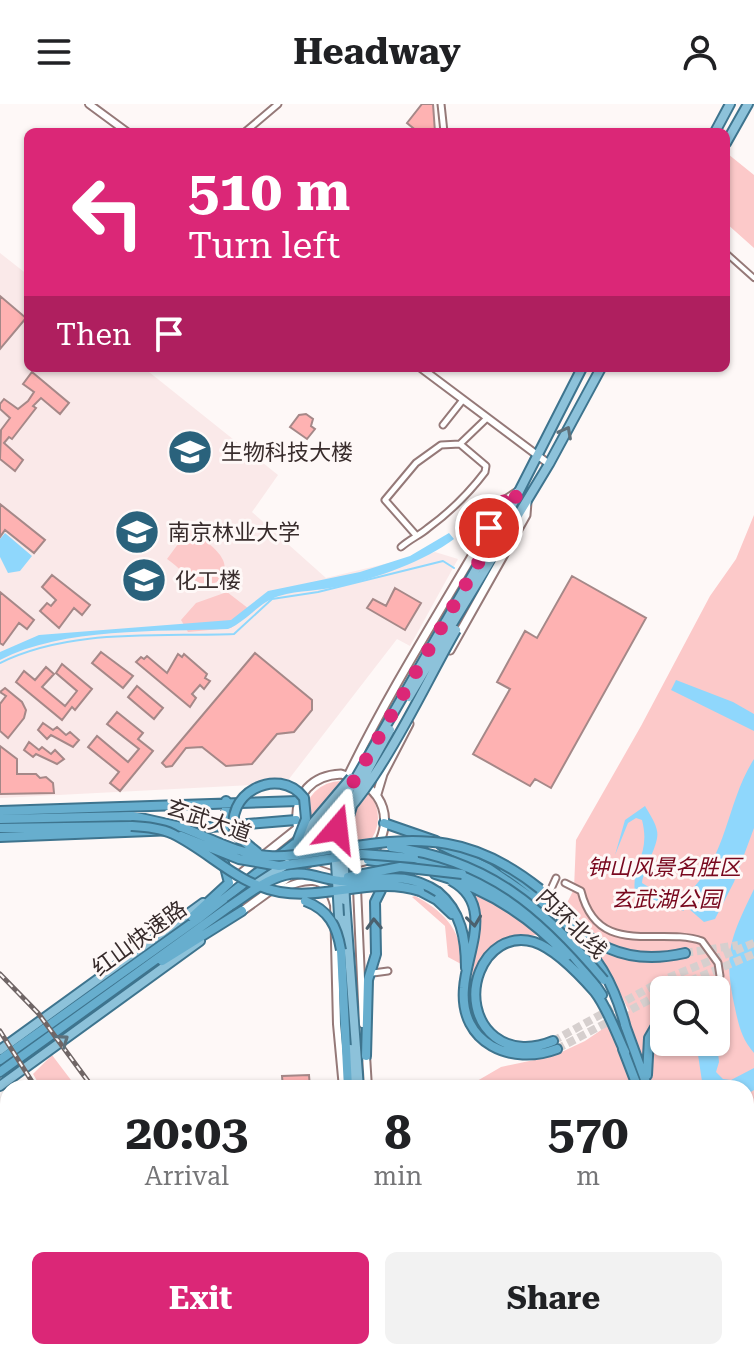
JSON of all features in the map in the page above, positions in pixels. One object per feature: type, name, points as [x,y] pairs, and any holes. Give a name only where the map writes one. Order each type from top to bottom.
[{"type":"highway","points":[[267,856],[248,847],[234,831],[235,809],[253,789],[279,782],[300,792],[307,808],[297,842]]},
{"type":"highway","points":[[0,811],[226,801],[298,801]]},
{"type":"highway","points":[[226,801],[226,827]]},
{"type":"highway","name":"玄武大道","points":[[0,819],[143,817],[181,827],[239,852],[267,856],[282,857],[358,845]]},
{"type":"highway","points":[[384,823],[508,870],[577,928],[608,949],[627,956],[655,959],[685,953]]},
{"type":"highway","points":[[0,837],[174,832],[297,824]]},
{"type":"highway","name":"玄武大道","points":[[0,828],[131,826],[174,832],[231,857],[259,863],[293,865],[375,853],[414,858],[462,874]]},
{"type":"highway","points":[[174,832],[241,878],[316,905],[330,918],[338,934],[347,1080]]},
{"type":"highway","points":[[128,974],[229,883],[224,863],[214,850],[174,832]]},
{"type":"highway","points":[[423,836],[497,873],[568,928],[594,957],[615,989],[626,1028]]},
{"type":"highway","name":"红山快速路","points":[[0,1072],[199,923],[297,842]]},
{"type":"highway","points":[[358,845],[439,842],[471,848],[502,861],[540,889],[577,928]]},
{"type":"highway","name":"内环北线","points":[[358,845],[418,850],[488,877],[547,917],[604,980],[613,995],[646,1080]]},
{"type":"highway","points":[[368,860],[462,874]]},
{"type":"highway","points":[[366,1056],[368,976],[376,954],[375,902],[384,884],[397,870],[412,867]]},
{"type":"highway","points":[[340,881],[378,869],[412,867],[462,880],[489,894],[524,916],[559,948],[596,993],[625,1052]]},
{"type":"highway","name":"红山快速路","points":[[199,923],[270,880],[284,875],[308,873],[340,881]]},
{"type":"highway","name":"内环北线","points":[[462,874],[519,905],[557,937],[588,973],[613,1015],[635,1080]]},
{"type":"highway","points":[[340,881],[396,876],[416,881],[453,907],[465,945],[466,1010],[476,1031],[500,1051],[518,1056],[540,1055],[555,1045],[516,1046],[501,1041],[484,1026],[476,1012],[473,994],[478,974],[493,952],[518,941],[537,943],[553,952],[596,993]]},
{"type":"highway","points":[[445,876],[462,888],[475,914],[475,941],[466,976]]},
{"type":"highway","points":[[276,892],[322,894],[394,886],[437,896]]},
{"type":"highway","points":[[128,974],[242,911]]},
{"type":"highway","name":"红山快速路","points":[[0,1060],[128,974]]},
{"type":"highway","points":[[649,1080],[647,1048],[650,1038]]},
{"type":"main road","points":[[717,128],[730,104]]},
{"type":"main road","points":[[730,136],[748,104]]},
{"type":"main road","points":[[377,794],[383,774],[526,515],[524,493],[536,456],[580,372]]},
{"type":"main road","points":[[348,1080],[336,861],[341,810],[351,786],[524,493],[549,464],[599,372]]},
{"type":"main road","points":[[348,776],[409,661],[444,608],[504,501],[524,493]]},
{"type":"main road","points":[[358,1080],[342,853],[350,804],[512,513]]},
{"type":"main road","points":[[297,842],[365,758],[441,622],[444,608]]},
{"type":"main road","points":[[230,906],[309,849],[354,807],[456,630],[464,624]]},
{"type":"main road","points":[[332,775],[348,776],[364,782],[377,794],[382,803],[384,823],[376,849],[368,860],[335,866],[317,857],[303,842],[297,824],[298,801],[306,789],[321,779],[332,775]]},
{"type":"main road","points":[[229,883],[297,824]]},
{"type":"main road","points":[[8,1080],[242,911],[276,892],[317,857]]},
{"type":"main road","points":[[0,1050],[211,898]]},
{"type":"street","points":[[89,104],[122,128]]},
{"type":"street","points":[[250,128],[278,104]]},
{"type":"street","points":[[441,104],[444,128]]},
{"type":"street","points":[[730,257],[754,278]]},
{"type":"street","points":[[426,372],[549,464]]},
{"type":"street","points":[[443,425],[462,401]]},
{"type":"street","points":[[415,534],[385,500],[416,463],[441,445],[460,444],[486,419]]},
{"type":"street","points":[[401,547],[415,534],[425,531],[460,500],[485,472],[486,466],[460,444]]},
{"type":"street","points":[[356,864],[368,1080]]},
{"type":"street","points":[[335,866],[337,1024],[347,1080]]},
{"type":"street","points":[[551,889],[556,878]]},
{"type":"street","points":[[276,892],[312,881],[328,888],[334,905]]},
{"type":"street","points":[[565,883],[581,891],[585,906],[619,934],[639,939],[680,936],[702,941],[718,963],[720,976]]},
{"type":"street","points":[[373,973],[388,971]]},
{"type":"shaded area","name":"南京林业大学","points":[[0,253],[24,272],[24,372],[149,372],[278,475],[252,512],[326,578],[435,552],[458,559],[410,646],[397,639],[289,779],[252,785],[0,798]]},
{"type":"green space","points":[[730,156],[754,175],[754,248],[730,227]]},
{"type":"green space","name":"玄武湖公园","points":[[754,515],[754,1080],[479,1080],[501,1067],[553,1056],[585,1041],[629,1011],[612,977],[566,905],[574,889],[576,840],[710,596],[736,559]]},
{"type":"green space","points":[[189,529],[213,547],[223,560],[224,571],[214,583],[198,582],[167,559]]},
{"type":"green space","points":[[227,592],[253,612],[231,628],[188,632],[181,620],[196,603]]},
{"type":"green space","points":[[334,781],[348,781],[362,787],[372,797],[378,818],[376,832],[362,849],[348,855],[334,855],[320,849],[310,839],[304,825],[304,811],[310,797],[320,787]]},
{"type":"green space","points":[[469,890],[497,903],[541,934],[504,941],[474,982],[471,980],[481,924]]},
{"type":"green space","points":[[415,896],[442,915],[455,931],[461,964],[448,957],[445,926],[412,897]]},
{"type":"green space","points":[[52,1055],[71,1080],[36,1080],[33,1074]]},
{"type":"water","points":[[5,533],[32,556],[20,571],[8,573],[0,557],[0,539]]},
{"type":"water","points":[[449,533],[454,539],[415,561],[355,583],[279,596],[228,629],[81,636],[25,649],[0,660],[0,652],[39,635],[231,620],[268,591],[360,572],[410,556]]},
{"type":"water","points":[[676,680],[733,702],[754,714],[754,731],[671,690]]},
{"type":"water","points":[[754,759],[754,828],[734,882],[715,919],[704,922],[689,909],[689,892],[712,862]]},
{"type":"water","points":[[645,806],[657,836],[642,883],[670,900],[679,900],[684,911],[635,893],[644,842],[642,820],[636,818],[628,823],[615,855],[625,820]]},
{"type":"water","points":[[754,889],[754,1053],[738,1021],[729,959],[734,934]]},
{"type":"water","points":[[698,1056],[718,1056],[716,1072],[723,1079],[731,1080],[702,1080]]},
{"type":"water","points":[[754,1068],[754,1080],[731,1080]]},
{"type":"building","points":[[422,104],[433,104],[435,128],[413,128],[407,123]]},
{"type":"building","points":[[0,296],[24,316],[24,320],[0,349]]},
{"type":"building","points":[[32,372],[69,403],[60,414],[41,398],[33,406],[36,408],[12,439],[9,437],[4,443],[23,460],[15,471],[0,459],[1,430],[10,418],[0,409],[0,404],[4,399],[18,409],[28,401],[34,392],[23,384]]},
{"type":"building","points":[[306,414],[313,419],[311,426],[315,429],[307,439],[290,427],[299,415]]},
{"type":"building","points":[[0,504],[45,540],[34,553],[5,530],[0,537]]},
{"type":"building","points":[[52,575],[90,605],[82,615],[74,608],[59,628],[40,611],[47,603],[51,606],[56,600],[42,587]]},
{"type":"building","points":[[572,576],[646,618],[551,788],[535,779],[530,786],[473,754],[510,689],[497,682],[525,631],[537,638]]},
{"type":"building","points":[[395,588],[421,603],[405,630],[367,608],[373,599],[386,606]]},
{"type":"building","points":[[0,592],[34,620],[27,629],[19,623],[3,645],[0,643]]},
{"type":"building","points":[[101,652],[133,676],[123,688],[92,663]]},
{"type":"building","points":[[255,653],[312,700],[312,710],[294,732],[277,734],[252,764],[226,766],[202,747],[186,748],[172,766],[166,767],[162,763]]},
{"type":"building","points":[[178,654],[182,657],[184,654],[207,674],[205,678],[210,681],[204,689],[200,685],[192,694],[196,698],[190,707],[136,662],[147,656],[167,673]]},
{"type":"building","points":[[62,664],[92,689],[62,720],[16,682],[24,671],[35,680],[46,667],[54,674],[42,687],[65,706],[77,691],[56,673]]},
{"type":"building","points":[[137,686],[163,708],[154,719],[128,697]]},
{"type":"building","points":[[5,688],[22,702],[26,710],[24,718],[8,738],[0,731],[0,704],[6,696],[0,692]]},
{"type":"building","points":[[117,712],[143,733],[138,739],[153,751],[120,791],[110,783],[119,772],[88,747],[97,736],[128,762],[139,749],[107,724]]},
{"type":"building","points":[[43,723],[53,730],[57,727],[66,735],[70,732],[79,740],[73,747],[51,735],[47,739],[38,730]]},
{"type":"building","points":[[29,742],[51,754],[55,750],[64,759],[57,764],[36,754],[33,757],[24,750]]},
{"type":"building","points":[[0,746],[17,759],[17,774],[46,777],[53,783],[54,793],[0,794]]},
{"type":"building","points":[[309,1075],[309,1080],[282,1080],[282,1076]]},
{"type":"waterway","points":[[0,663],[27,652],[85,639],[234,634],[272,599],[318,592],[443,561],[454,568]]},
{"type":"tunnel","points":[[553,1041],[665,979],[754,943]]},
{"type":"tunnel","points":[[685,953],[738,945]]},
{"type":"tunnel","points":[[701,976],[754,954]]},
{"type":"tunnel","points":[[557,1049],[650,999]]},
{"type":"railway","points":[[0,974],[38,1013],[87,1080]]},
{"type":"railway","points":[[0,1031],[31,1080]]},
{"type":"place","name":"生物科技大楼","points":[[190,452]]},
{"type":"place","name":"南京林业大学","points":[[137,532]]},
{"type":"place","name":"化工楼","points":[[144,580]]},
{"type":"route","points":[[337,829],[345,797],[519,491],[504,501],[489,528]]},
{"type":"park label","name":"钟山风景名胜区","points":[[664,867]]}]
